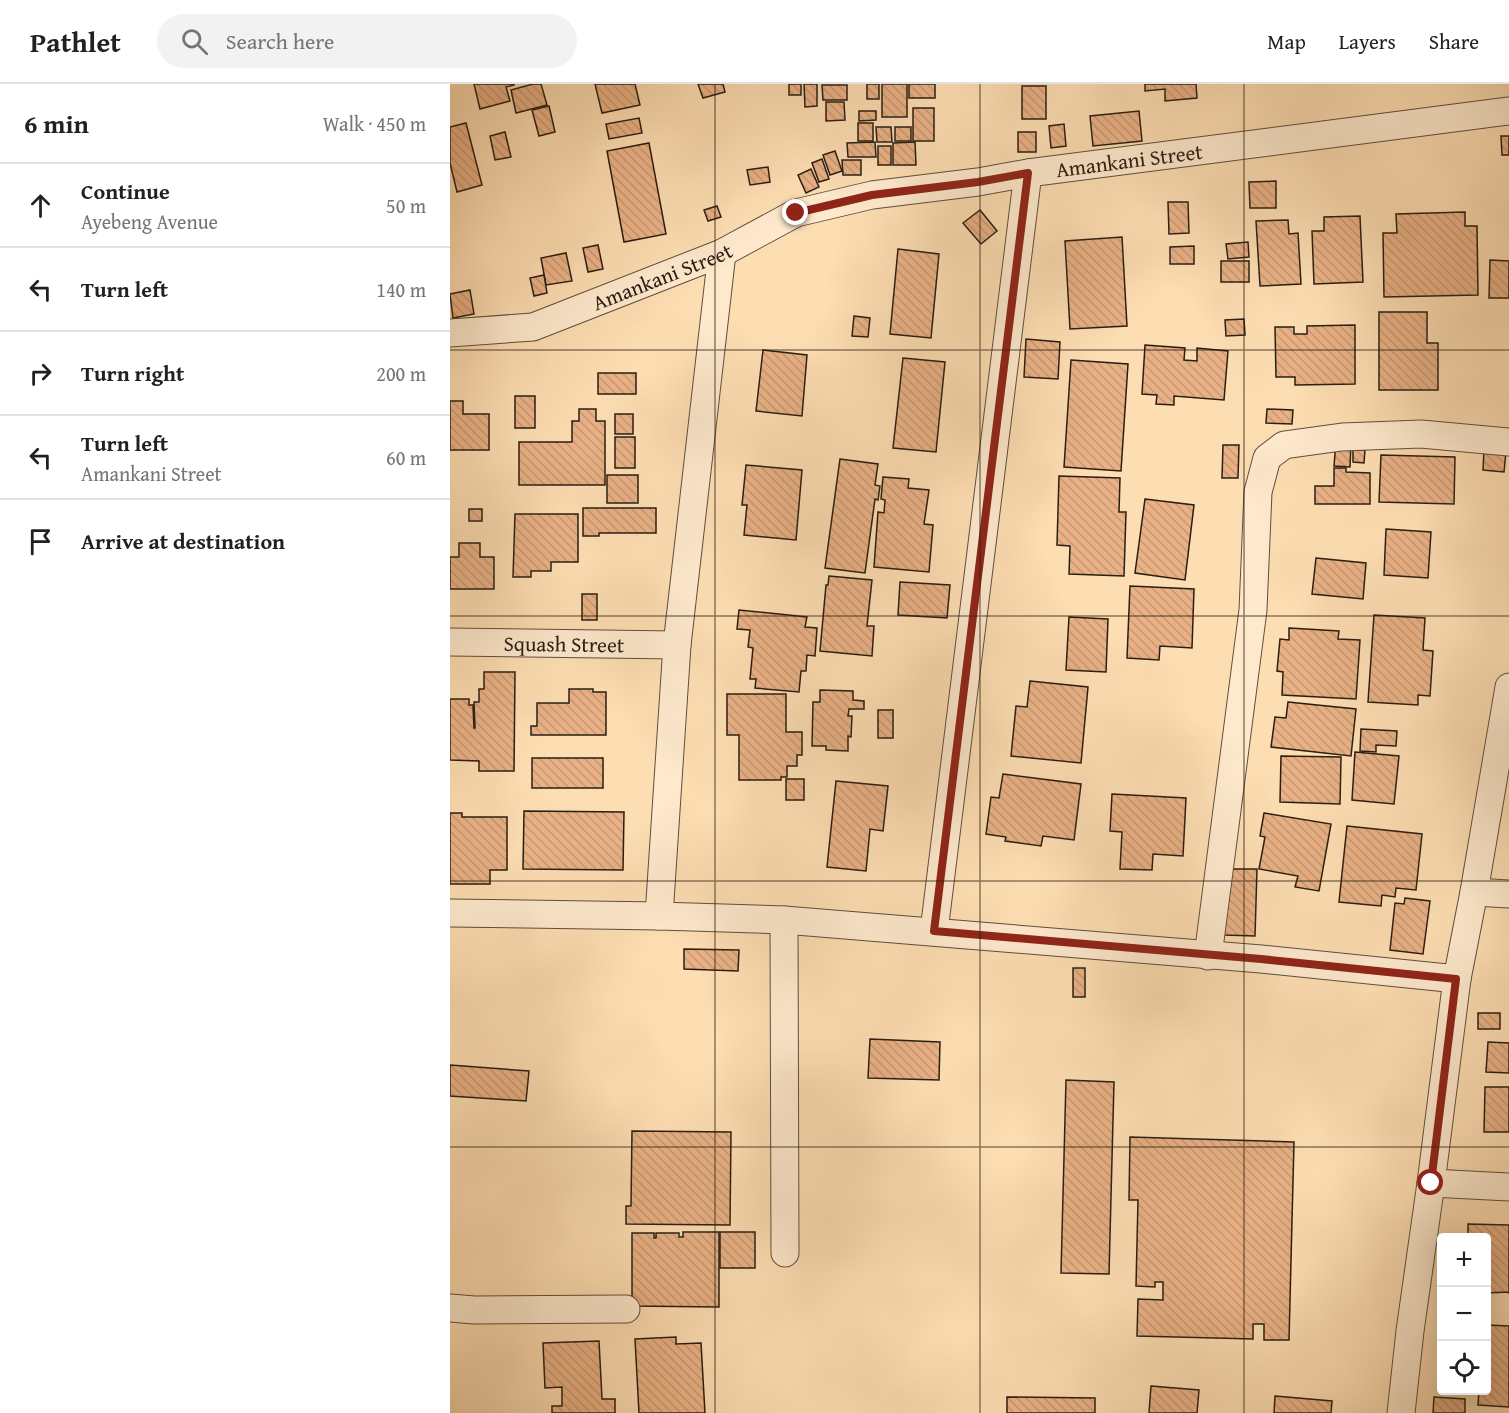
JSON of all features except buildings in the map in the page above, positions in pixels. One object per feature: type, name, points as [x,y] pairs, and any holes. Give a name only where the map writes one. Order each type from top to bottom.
[{"type":"street","name":"Amankani Street","points":[[450,333],[533,327],[722,253],[796,213],[872,195],[1509,111]]},
{"type":"street","points":[[934,931],[1028,173]]},
{"type":"street","points":[[659,916],[676,645],[722,253]]},
{"type":"street","points":[[1208,956],[1253,610],[1258,492],[1267,458],[1284,445],[1342,437],[1421,435],[1509,442]]},
{"type":"street","name":"Squash Street","points":[[450,642],[676,645]]},
{"type":"street","points":[[1401,1413],[1456,979],[1474,892],[1509,687]]},
{"type":"street","points":[[1474,892],[1509,894]]},
{"type":"street","points":[[450,913],[784,920],[1261,959],[1456,979]]},
{"type":"street","points":[[784,920],[785,1253]]},
{"type":"street","points":[[1431,1183],[1509,1187]]},
{"type":"street","points":[[450,1308],[474,1310],[626,1309]]},
{"type":"route","points":[[796,213],[872,195],[978,182],[1028,173],[934,931],[1261,959],[1456,979],[1431,1183]]}]
